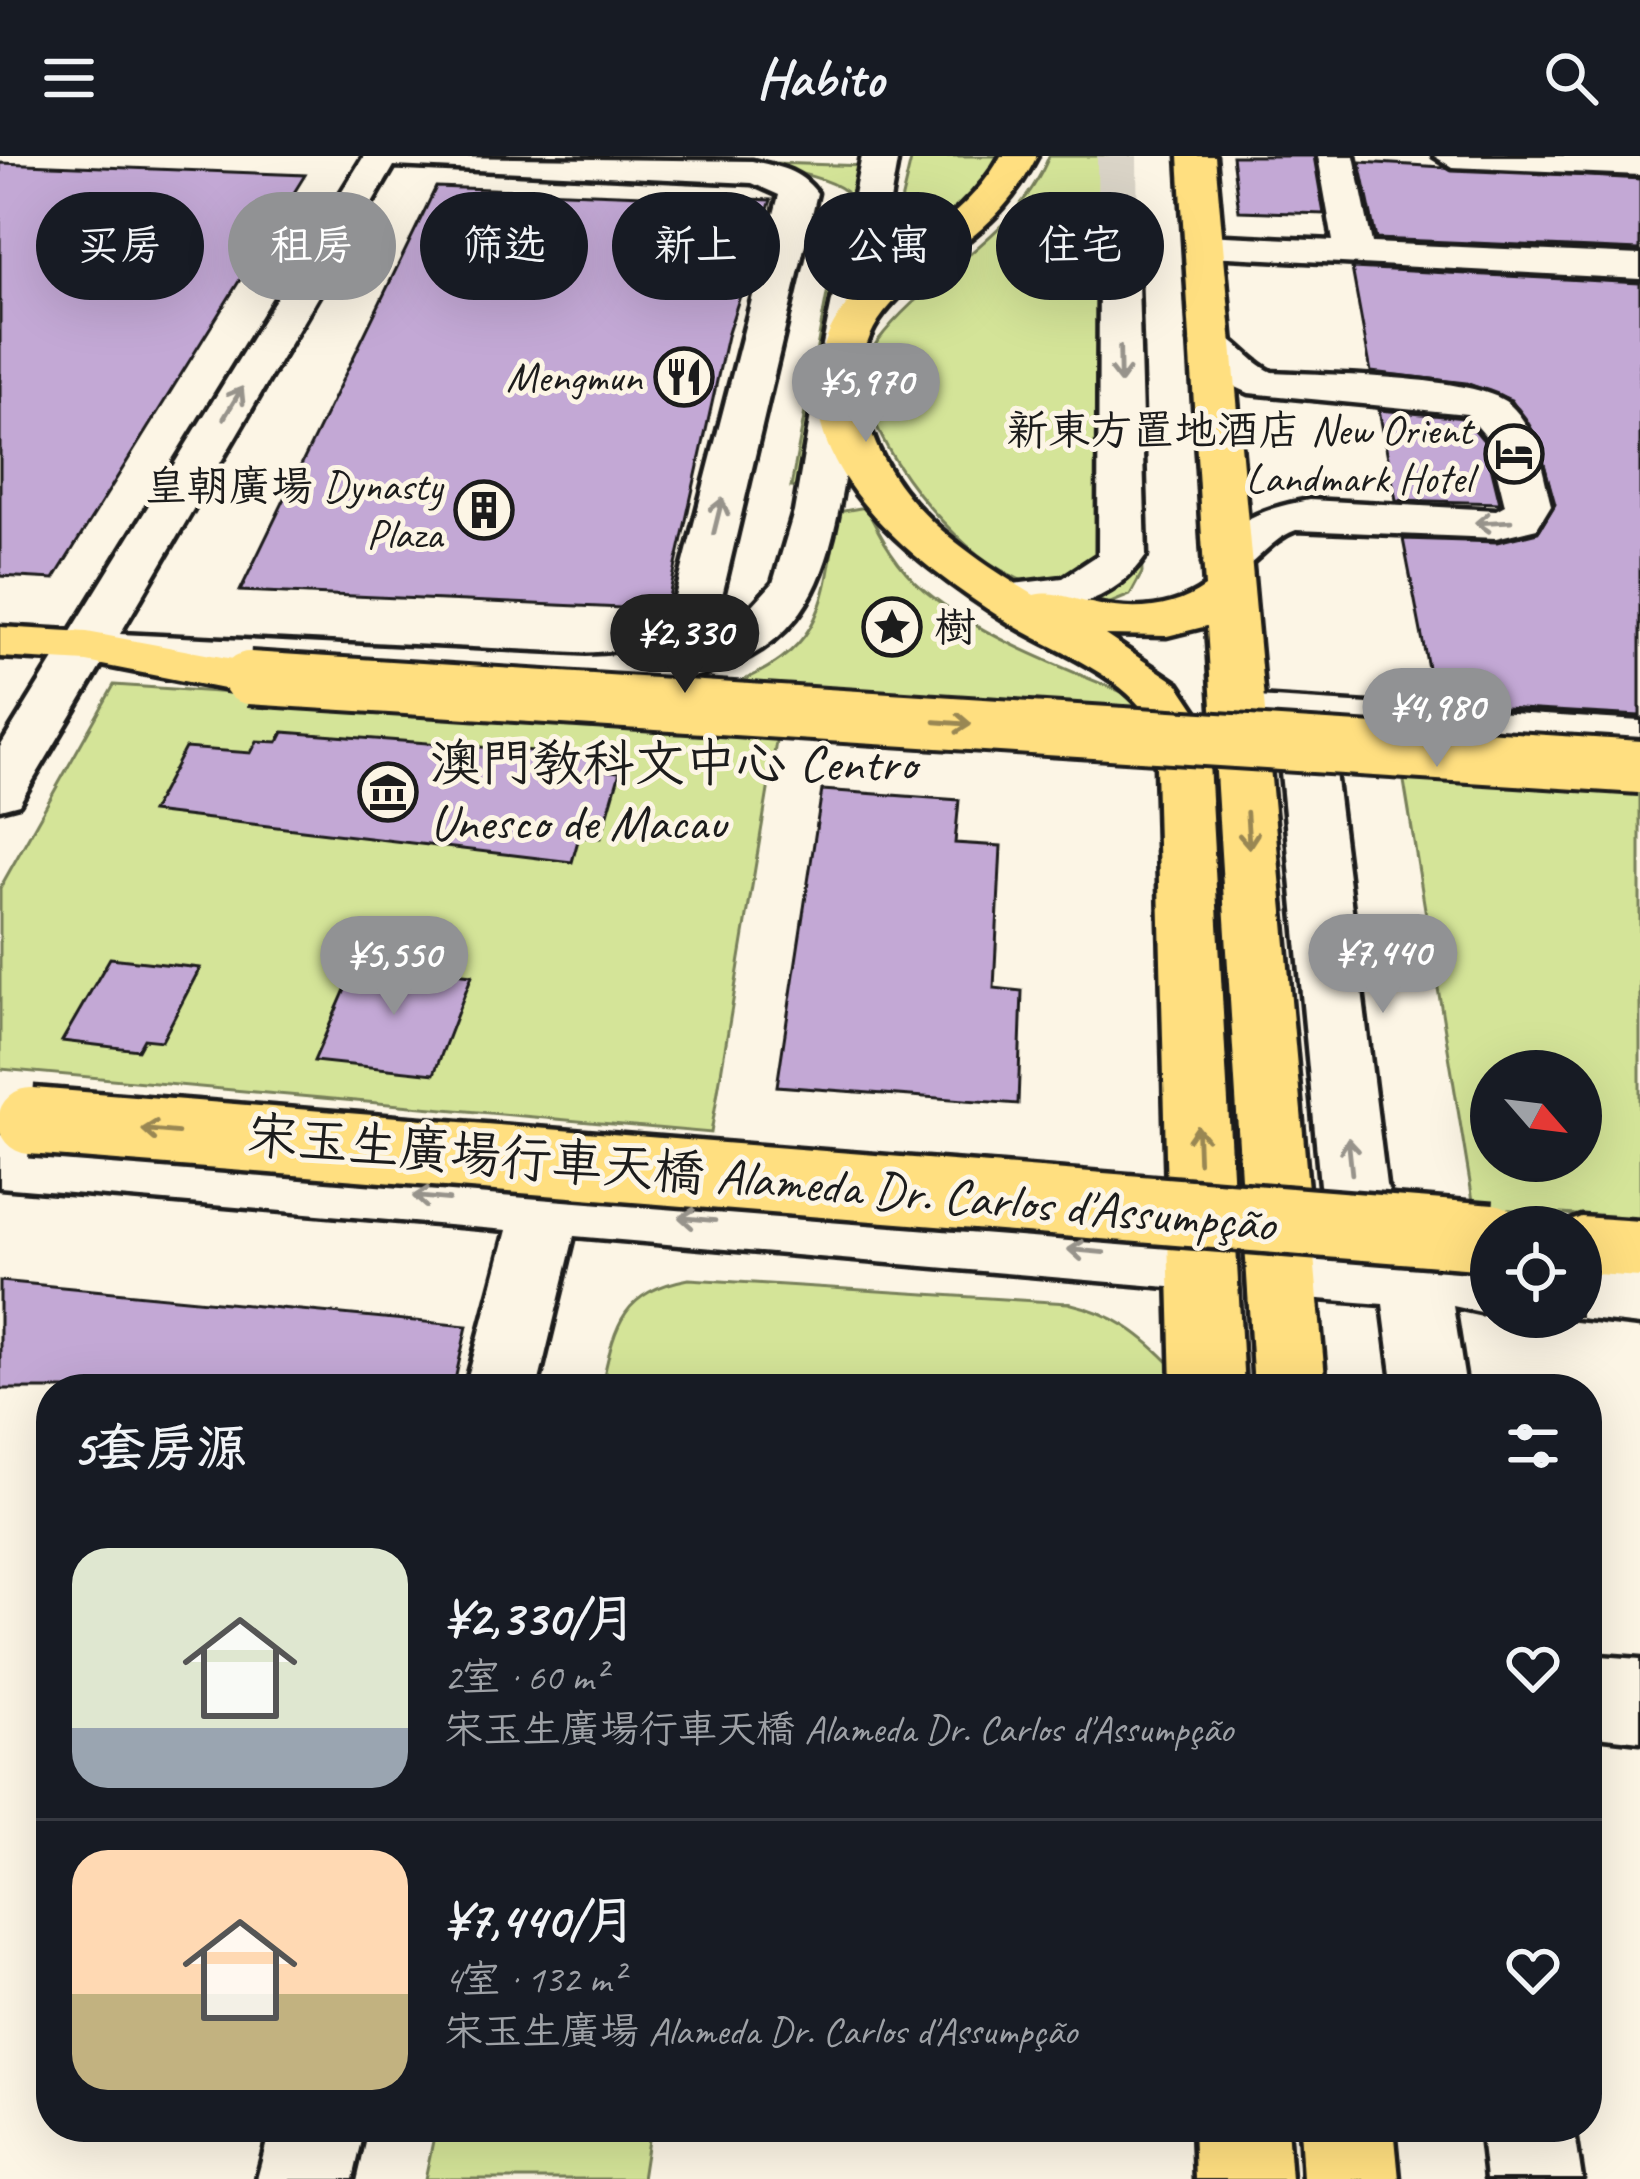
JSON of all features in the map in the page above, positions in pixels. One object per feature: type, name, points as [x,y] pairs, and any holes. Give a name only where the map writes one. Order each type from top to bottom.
[{"type":"main road","points":[[1019,156],[992,203],[883,286],[859,318],[841,364],[842,416],[859,460],[890,504],[938,547],[1011,601],[1152,687],[1175,712],[1181,744],[1207,1374]]},
{"type":"main road","points":[[1196,156],[1289,1374]]},
{"type":"main road","points":[[938,547],[1022,595],[1065,612],[1129,623],[1192,614],[1228,578]]},
{"type":"main road","points":[[0,642],[87,647],[249,678],[1640,766]]},
{"type":"main road","name":"宋玉生廣場行車天橋 Alameda Dr. Carlos d'Assumpção","points":[[10,1134],[1469,1271]]},
{"type":"main road","points":[[1602,1246],[1640,1249]]},
{"type":"main road","points":[[1241,2142],[1243,2179]]},
{"type":"main road","points":[[1348,2142],[1351,2179]]},
{"type":"street","points":[[0,790],[382,156]]},
{"type":"street","points":[[399,156],[752,172],[788,182],[798,197],[691,630],[664,658],[620,672]]},
{"type":"street","points":[[87,647],[620,672],[717,650],[757,628],[783,605],[802,568],[880,156]]},
{"type":"street","points":[[1336,156],[1354,254]]},
{"type":"street","points":[[1453,156],[1640,164]]},
{"type":"street","points":[[1204,247],[1640,267]]},
{"type":"street","points":[[1022,595],[1048,595],[1095,583],[1122,556],[1119,300]]},
{"type":"street","points":[[1211,342],[1240,373],[1264,384],[1294,390],[1465,399],[1490,406],[1505,419],[1528,505],[1520,518],[1496,524],[1310,514],[1280,518],[1239,542],[1228,578]]},
{"type":"street","points":[[1239,713],[1640,738]]},
{"type":"street","points":[[1390,723],[1337,732],[1309,762],[1353,1185],[1365,1215],[1388,1243],[1438,1273],[1469,1271]]},
{"type":"street","points":[[10,1134],[548,1208],[1203,1261]]},
{"type":"street","points":[[506,1374],[548,1208]]},
{"type":"street","points":[[1281,1267],[1469,1271]]},
{"type":"street","points":[[1435,1374],[1469,1271]]},
{"type":"street","points":[[1602,1293],[1640,1296]]},
{"type":"street","points":[[1602,1696],[1640,1700]]},
{"type":"street","points":[[305,2179],[314,2142]]},
{"type":"street","points":[[1529,2142],[1534,2179]]},
{"type":"green space","points":[[912,156],[1004,156],[972,198],[972,192],[903,192]]},
{"type":"green space","points":[[1049,156],[1130,156],[1131,192],[1029,192]]},
{"type":"green space","points":[[676,160],[866,166],[861,192],[846,192],[823,180],[751,166]]},
{"type":"green space","points":[[994,233],[996,300],[1134,300],[1142,573],[1130,595],[1096,609],[1014,577],[967,545],[896,463],[868,398],[867,368],[877,342],[917,300],[972,300],[972,252]]},
{"type":"green space","points":[[826,300],[842,300],[809,488],[791,487]]},
{"type":"green space","points":[[866,507],[891,552],[924,590],[1003,640],[1148,703],[1158,733],[730,686],[785,656],[802,639],[823,598],[838,512]]},
{"type":"green space","points":[[114,685],[778,730],[711,1133],[0,1069],[0,888]]},
{"type":"green space","points":[[1403,775],[1640,790],[1640,1220],[1602,1217],[1602,1206],[1474,1206]]},
{"type":"green space","points":[[689,1279],[1068,1303],[1114,1319],[1151,1345],[1175,1374],[605,1374],[624,1316],[634,1303],[666,1285]]},
{"type":"green space","points":[[433,2142],[648,2142],[642,2179],[425,2179]]},
{"type":"building","points":[[1232,156],[1314,156],[1324,214],[1239,211]]},
{"type":"building","points":[[1360,162],[1640,179],[1640,250],[1376,239]]},
{"type":"building","points":[[0,163],[305,175],[294,192],[228,192],[228,299],[54,579],[0,576]]},
{"type":"building","points":[[436,187],[565,192],[434,192]]},
{"type":"building","points":[[588,193],[612,194],[612,300],[739,300],[666,610],[240,591],[381,300],[396,300],[396,269],[420,220],[420,300],[588,300]]},
{"type":"building","name":"新東方置地酒店 New Orient Landmark Hotel","points":[[1352,268],[1640,283],[1640,716],[1435,704],[1403,539],[1497,542],[1538,532],[1555,504],[1536,436],[1511,400],[1466,383],[1371,372]]},
{"type":"building","points":[[1379,410],[1465,418],[1485,442],[1500,503],[1396,500]]},
{"type":"building","name":"澳門教科文中心 Centro Unesco de Macau","points":[[283,732],[600,756],[596,770],[620,772],[601,838],[579,837],[572,862],[151,812],[185,748],[251,753],[257,741],[278,742]]},
{"type":"building","points":[[822,790],[959,800],[955,843],[1001,846],[994,988],[1022,991],[1018,1104],[777,1086]]},
{"type":"building","points":[[110,958],[200,968],[162,1041],[144,1039],[138,1050],[62,1041]]},
{"type":"building","points":[[357,962],[472,975],[434,1074],[314,1061]]},
{"type":"building","points":[[0,1281],[467,1326],[456,1374],[36,1374],[36,1389],[0,1389]]},
{"type":"tunnel","points":[[1117,156],[1117,192]]},
{"type":"place","name":"Mengmun","points":[[684,377]]},
{"type":"place","name":"新東方置地酒店 New Orient Landmark Hotel","points":[[1514,454]]},
{"type":"place","name":"皇朝廣場 Dynasty Plaza","points":[[484,510]]},
{"type":"place","name":"樹","points":[[892,627]]},
{"type":"place","name":"澳門教科文中心 Centro Unesco de Macau","points":[[388,792]]}]
